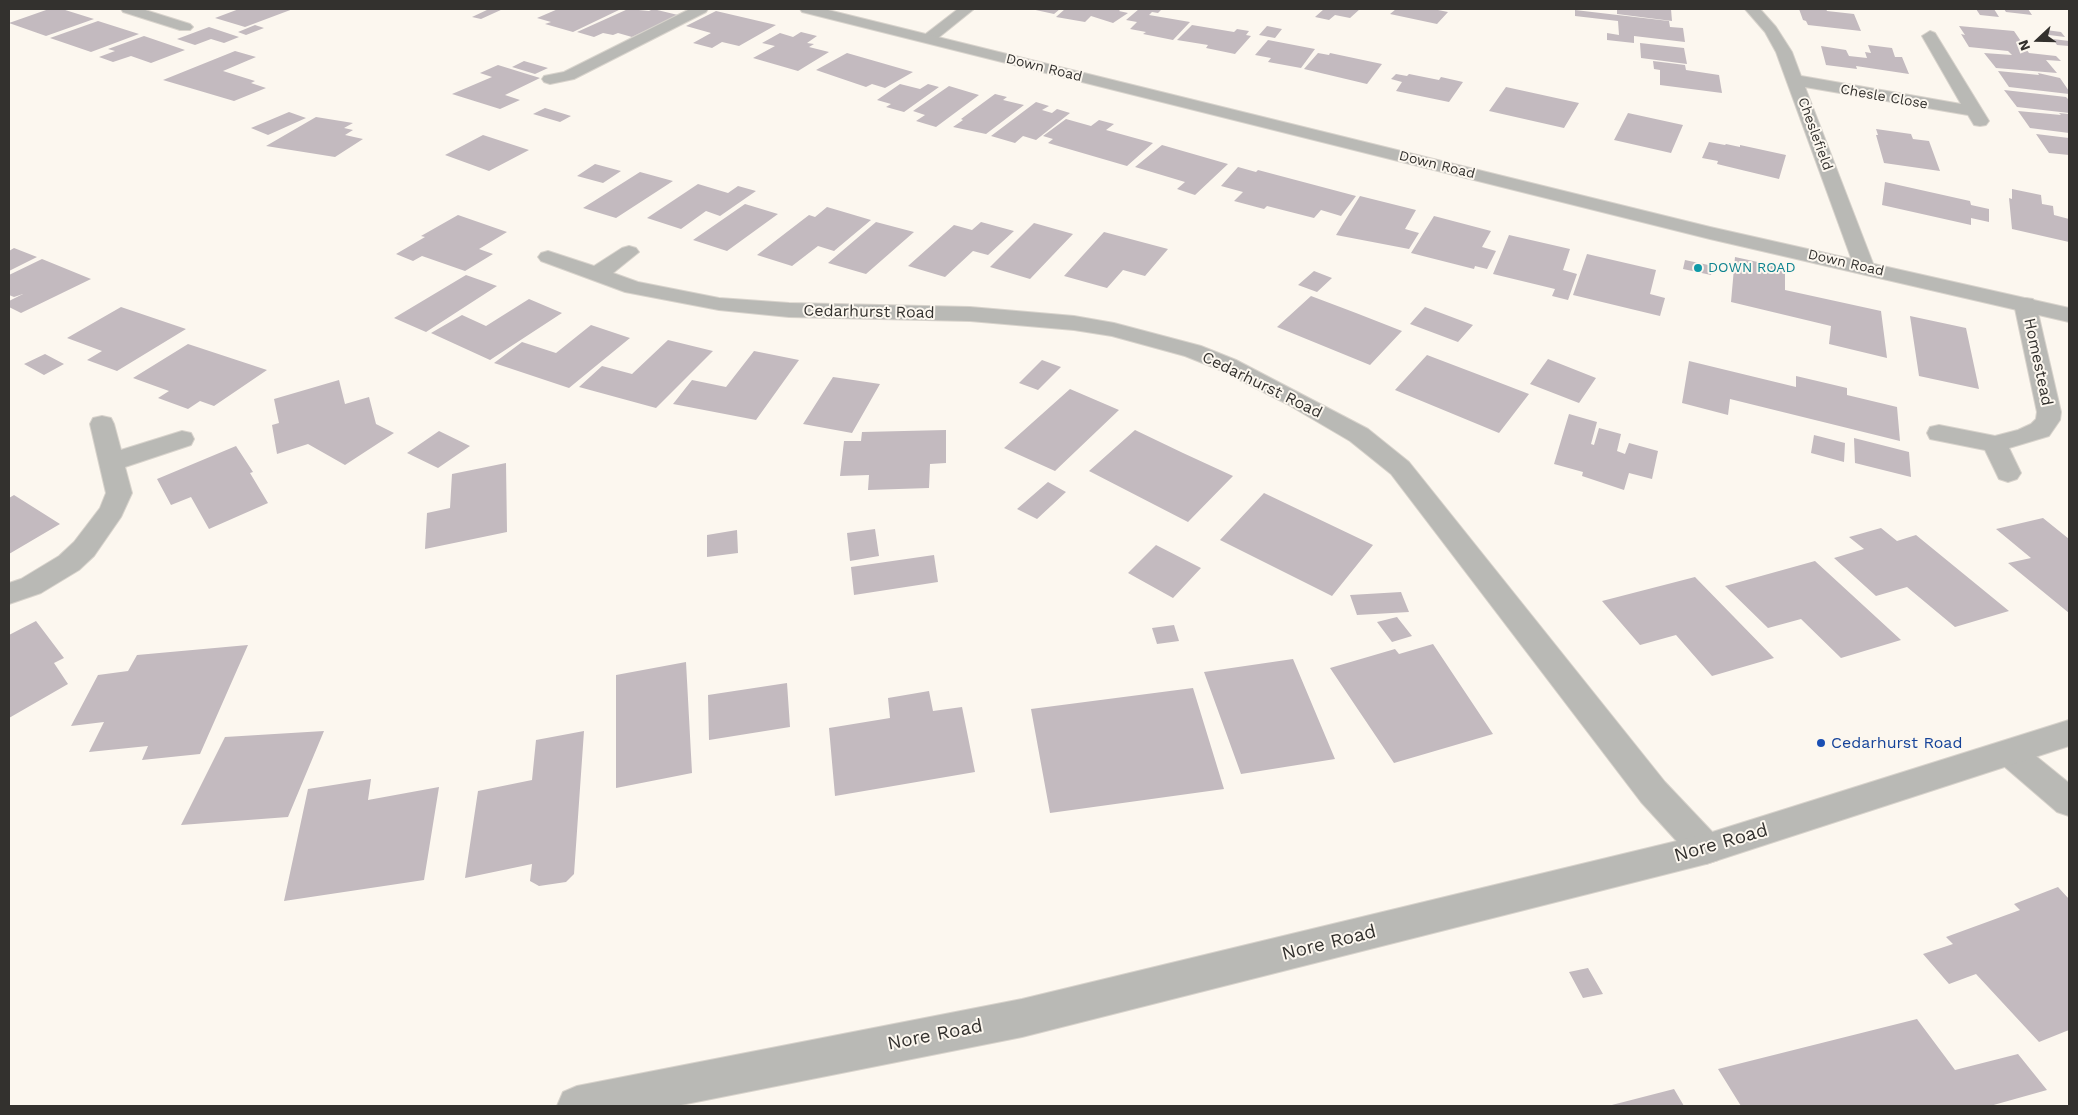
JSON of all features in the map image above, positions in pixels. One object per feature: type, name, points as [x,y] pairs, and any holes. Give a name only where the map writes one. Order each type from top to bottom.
[{"type":"street","points":[[128,9],[182,20],[162,9]]},
{"type":"street","points":[[550,79],[568,76],[701,9]]},
{"type":"street","name":"Down Road","points":[[807,9],[1710,233],[1864,266],[2069,315]]},
{"type":"street","points":[[928,39],[967,9]]},
{"type":"street","name":"Cheslefield","points":[[1752,9],[1778,39],[1864,266]]},
{"type":"street","points":[[1930,36],[1983,127]]},
{"type":"street","name":"Chesle Close","points":[[1795,80],[1974,111]]},
{"type":"street","points":[[597,274],[629,252]]},
{"type":"street","name":"Cedarhurst Road","points":[[548,257],[633,287],[682,298],[756,308],[970,314],[1082,324],[1158,340],[1192,351],[1228,366],[1295,399],[1360,435],[1400,468],[1653,792],[1706,850]]},
{"type":"street","name":"Homestead","points":[[1940,433],[1995,444],[2026,436],[2040,430],[2048,420],[2049,412],[2025,304]]},
{"type":"street","points":[[9,594],[31,586],[70,562],[99,530],[112,511],[119,493],[102,424]]},
{"type":"street","points":[[112,462],[182,439]]},
{"type":"street","points":[[1995,444],[2008,473]]},
{"type":"street","name":"Nore Road","points":[[577,1106],[659,1098],[1022,1018],[1706,850],[2069,733]]},
{"type":"street","points":[[2010,752],[2069,802]]},
{"type":"building","points":[[49,9],[62,9],[94,19],[46,36],[9,23]]},
{"type":"building","points":[[239,9],[293,9],[245,27],[215,18]]},
{"type":"building","points":[[489,9],[503,9],[481,19],[472,17]]},
{"type":"building","points":[[558,9],[621,9],[573,32],[545,24],[551,22],[537,18]]},
{"type":"building","points":[[628,9],[649,11],[653,9],[678,15],[632,37],[618,33],[613,35],[603,33],[594,37],[577,32]]},
{"type":"building","points":[[1031,9],[1060,9],[1054,14]]},
{"type":"building","points":[[1065,9],[1121,9],[1119,11],[1128,13],[1113,23],[1091,16],[1085,22],[1056,17]]},
{"type":"building","points":[[1139,9],[1162,9],[1158,13],[1152,12],[1149,15],[1190,22],[1173,40],[1143,34],[1146,32],[1130,29],[1137,22],[1126,20]]},
{"type":"building","points":[[1324,9],[1360,9],[1350,18],[1335,15],[1329,20],[1315,17]]},
{"type":"building","points":[[1396,9],[1433,9],[1448,12],[1437,24],[1390,14]]},
{"type":"building","points":[[1617,9],[1671,9],[1672,21],[1617,14]]},
{"type":"building","points":[[1799,9],[1826,9],[1827,11],[1854,14],[1861,31],[1808,25],[1803,20]]},
{"type":"building","points":[[1976,9],[1994,9],[1999,17],[1980,15]]},
{"type":"building","points":[[2004,9],[2028,9],[2032,15],[2006,12]]},
{"type":"building","points":[[1575,10],[1669,21],[1670,27],[1683,28],[1685,42],[1634,36],[1634,43],[1607,40],[1607,33],[1619,35],[1618,21],[1575,16]]},
{"type":"building","points":[[716,11],[776,25],[739,46],[722,42],[712,48],[693,43],[711,33],[686,26]]},
{"type":"building","points":[[98,21],[139,34],[91,52],[50,38]]},
{"type":"building","points":[[255,25],[264,28],[246,35],[238,32]]},
{"type":"building","points":[[1192,25],[1234,32],[1237,29],[1249,31],[1246,35],[1251,36],[1235,54],[1206,48],[1208,45],[1177,40]]},
{"type":"building","points":[[1267,26],[1282,29],[1275,38],[1259,35]]},
{"type":"building","points":[[1959,26],[2014,31],[2029,53],[2056,56],[2061,61],[2046,60],[2057,73],[1996,68],[1984,53],[2012,55],[2008,51],[1969,47],[1961,34],[1965,35]]},
{"type":"building","points":[[209,27],[239,37],[224,43],[211,39],[195,45],[177,39]]},
{"type":"building","points":[[2046,30],[2061,32],[2065,37],[2049,35]]},
{"type":"building","points":[[801,32],[817,36],[807,43],[814,44],[809,47],[829,52],[798,71],[753,58],[775,46],[762,43],[780,33],[793,37]]},
{"type":"building","points":[[144,36],[185,50],[151,63],[131,56],[113,62],[99,57],[115,51],[108,49]]},
{"type":"building","points":[[2053,39],[2069,41],[2069,46],[2057,45]]},
{"type":"building","points":[[1268,40],[1315,49],[1301,68],[1268,62],[1271,58],[1255,55]]},
{"type":"building","points":[[1640,43],[1684,48],[1687,64],[1641,58]]},
{"type":"building","points":[[1868,45],[1892,48],[1895,57],[1902,57],[1909,74],[1856,66],[1857,69],[1826,65],[1821,46],[1846,50],[1849,56],[1867,58],[1865,52],[1871,53]]},
{"type":"building","points":[[235,51],[256,57],[223,71],[255,81],[251,83],[266,88],[234,101],[163,80]]},
{"type":"building","points":[[847,53],[913,72],[885,88],[872,84],[866,87],[816,70]]},
{"type":"building","points":[[1318,53],[1329,55],[1330,53],[1382,64],[1367,84],[1304,69]]},
{"type":"building","points":[[524,61],[548,68],[535,74],[512,67]]},
{"type":"building","points":[[1653,61],[1685,65],[1686,70],[1719,75],[1722,93],[1660,85],[1660,70],[1654,69]]},
{"type":"building","points":[[498,65],[540,78],[505,95],[520,100],[500,109],[452,94],[492,77],[480,73]]},
{"type":"building","points":[[1998,71],[2039,75],[2038,73],[2060,78],[2069,94],[2009,87]]},
{"type":"building","points":[[1396,74],[1407,76],[1409,74],[1439,80],[1441,77],[1463,82],[1449,102],[1396,91],[1402,82],[1391,79]]},
{"type":"building","points":[[900,84],[920,89],[928,84],[939,87],[904,112],[886,107],[891,104],[877,100]]},
{"type":"building","points":[[949,86],[979,95],[936,127],[916,121],[925,115],[913,111]]},
{"type":"building","points":[[1506,87],[1579,103],[1564,128],[1489,111]]},
{"type":"building","points":[[2004,90],[2066,97],[2069,100],[2069,113],[2017,107]]},
{"type":"building","points":[[995,94],[1007,97],[1003,100],[1024,105],[986,134],[953,127],[963,120],[961,119]]},
{"type":"building","points":[[1036,102],[1049,106],[1042,110],[1052,113],[1057,109],[1070,113],[1036,140],[1023,136],[1015,143],[991,136]]},
{"type":"building","points":[[545,108],[571,116],[560,122],[533,114]]},
{"type":"building","points":[[2018,111],[2069,114],[2069,133],[2030,128]]},
{"type":"building","points":[[289,112],[306,118],[268,135],[251,128]]},
{"type":"building","points":[[1628,113],[1683,125],[1671,153],[1614,140]]},
{"type":"building","points":[[316,117],[353,123],[344,128],[353,130],[345,135],[363,139],[335,157],[266,146]]},
{"type":"building","points":[[1066,119],[1091,126],[1099,120],[1114,124],[1106,130],[1153,143],[1127,166],[1048,143],[1053,139],[1043,136]]},
{"type":"building","points":[[1876,129],[1911,134],[1913,139],[1929,141],[1940,171],[1884,163]]},
{"type":"building","points":[[2036,134],[2069,138],[2069,155],[2049,153]]},
{"type":"building","points":[[483,135],[529,150],[489,171],[445,155]]},
{"type":"building","points":[[1709,142],[1740,147],[1740,145],[1786,155],[1779,179],[1717,164],[1718,161],[1702,158]]},
{"type":"building","points":[[1162,145],[1228,164],[1195,195],[1177,189],[1185,182],[1135,167]]},
{"type":"building","points":[[595,164],[621,171],[603,183],[577,176]]},
{"type":"building","points":[[1238,167],[1256,172],[1258,170],[1356,196],[1341,216],[1321,210],[1314,218],[1267,206],[1264,209],[1234,201],[1243,192],[1221,186]]},
{"type":"building","points":[[640,172],[673,181],[616,218],[583,208]]},
{"type":"building","points":[[1885,182],[1970,201],[1971,205],[1989,209],[1989,222],[1971,218],[1971,225],[1882,205]]},
{"type":"building","points":[[698,184],[728,193],[738,186],[756,191],[720,216],[706,211],[681,229],[647,218]]},
{"type":"building","points":[[2012,189],[2041,195],[2042,204],[2053,206],[2054,215],[2069,219],[2069,242],[2012,229],[2009,198],[2012,199]]},
{"type":"building","points":[[1360,196],[1416,210],[1405,229],[1419,233],[1409,249],[1336,235]]},
{"type":"building","points":[[745,204],[778,214],[727,251],[693,240]]},
{"type":"building","points":[[827,207],[871,220],[834,251],[818,246],[792,266],[757,255],[809,215],[815,217]]},
{"type":"building","points":[[458,215],[507,232],[479,249],[493,254],[465,271],[422,256],[413,261],[396,254],[425,237],[421,236]]},
{"type":"building","points":[[1434,216],[1491,231],[1482,247],[1496,251],[1487,269],[1475,266],[1474,269],[1411,253]]},
{"type":"building","points":[[876,222],[914,232],[866,274],[828,263]]},
{"type":"building","points":[[981,222],[1014,231],[988,255],[973,251],[945,277],[908,266],[954,225],[972,230]]},
{"type":"building","points":[[1034,223],[1073,234],[1030,279],[990,267]]},
{"type":"building","points":[[1104,232],[1168,249],[1145,276],[1123,270],[1107,288],[1064,276]]},
{"type":"building","points":[[1509,235],[1570,249],[1563,270],[1577,274],[1568,300],[1552,296],[1555,289],[1493,274]]},
{"type":"building","points":[[14,248],[37,257],[9,271],[9,251]]},
{"type":"building","points":[[1587,254],[1656,270],[1650,294],[1665,298],[1660,316],[1573,295]]},
{"type":"building","points":[[1735,257],[1785,268],[1785,290],[1881,311],[1887,358],[1829,344],[1831,326],[1731,302]]},
{"type":"building","points":[[42,259],[91,279],[21,313],[9,307],[9,301],[23,294],[14,297],[9,295],[9,275]]},
{"type":"building","name":"DOWN ROAD","points":[[1685,260],[1713,266],[1711,275],[1683,269]]},
{"type":"building","points":[[1314,271],[1332,278],[1317,292],[1298,285]]},
{"type":"building","points":[[466,275],[497,286],[426,332],[394,318]]},
{"type":"building","points":[[1311,296],[1402,331],[1370,365],[1277,327]]},
{"type":"building","points":[[529,299],[562,313],[490,360],[431,333],[462,315],[486,326]]},
{"type":"building","points":[[121,307],[186,329],[117,371],[87,360],[102,351],[67,338]]},
{"type":"building","points":[[1425,307],[1473,325],[1458,342],[1410,324]]},
{"type":"building","points":[[1910,316],[1966,328],[1979,389],[1919,376]]},
{"type":"building","points":[[591,325],[630,338],[569,388],[494,363],[522,342],[556,353]]},
{"type":"building","points":[[668,340],[713,351],[656,408],[579,387],[602,366],[632,374]]},
{"type":"building","points":[[188,344],[267,370],[214,406],[200,401],[188,409],[158,398],[169,391],[133,378]]},
{"type":"building","points":[[754,351],[799,360],[756,420],[673,404],[692,380],[726,387]]},
{"type":"building","points":[[45,354],[64,364],[44,375],[24,364]]},
{"type":"building","points":[[1427,355],[1529,394],[1499,433],[1395,390]]},
{"type":"building","points":[[1548,359],[1596,378],[1579,403],[1530,384]]},
{"type":"building","points":[[1042,360],[1061,367],[1038,390],[1019,383]]},
{"type":"building","points":[[1689,361],[1796,387],[1796,376],[1847,388],[1847,395],[1897,407],[1900,441],[1730,399],[1728,415],[1682,403]]},
{"type":"building","points":[[833,377],[880,384],[852,433],[803,424]]},
{"type":"building","points":[[339,380],[345,404],[369,397],[376,424],[394,433],[345,465],[308,444],[277,454],[272,425],[279,423],[274,399]]},
{"type":"building","points":[[1070,389],[1119,410],[1055,471],[1004,448]]},
{"type":"building","points":[[1569,414],[1597,422],[1591,444],[1594,445],[1599,428],[1621,434],[1617,451],[1625,454],[1629,443],[1658,451],[1652,479],[1629,473],[1624,490],[1582,476],[1583,472],[1554,464]]},
{"type":"building","points":[[946,430],[946,463],[930,464],[929,488],[868,490],[869,475],[840,476],[844,441],[861,441],[862,432]]},
{"type":"building","points":[[1135,430],[1233,476],[1188,522],[1089,471]]},
{"type":"building","points":[[439,431],[470,446],[438,468],[407,453]]},
{"type":"building","points":[[1814,435],[1845,443],[1844,462],[1811,453]]},
{"type":"building","points":[[1854,438],[1909,452],[1911,477],[1855,463]]},
{"type":"building","points":[[236,446],[253,472],[250,473],[268,503],[209,529],[191,497],[171,505],[157,479]]},
{"type":"building","points":[[506,463],[507,532],[425,549],[427,513],[450,508],[452,474]]},
{"type":"building","points":[[1048,482],[1066,492],[1037,519],[1017,509]]},
{"type":"building","points":[[1264,493],[1373,545],[1332,596],[1220,540]]},
{"type":"building","points":[[14,495],[60,524],[9,554],[9,498]]},
{"type":"building","points":[[2043,518],[2069,539],[2069,613],[2008,563],[2031,558],[1996,529]]},
{"type":"building","points":[[1881,528],[1897,541],[1916,535],[2009,611],[1955,627],[1907,587],[1876,596],[1834,558],[1864,549],[1849,537]]},
{"type":"building","points":[[875,529],[879,556],[850,561],[847,533]]},
{"type":"building","points":[[737,530],[738,553],[707,557],[707,535]]},
{"type":"building","points":[[1156,545],[1201,568],[1173,598],[1128,573]]},
{"type":"building","points":[[934,555],[938,582],[854,595],[851,567]]},
{"type":"building","points":[[1815,561],[1901,640],[1841,658],[1801,619],[1768,628],[1725,586]]},
{"type":"building","points":[[1695,577],[1774,658],[1712,676],[1676,635],[1640,645],[1602,601]]},
{"type":"building","points":[[1401,592],[1409,612],[1357,615],[1350,595]]},
{"type":"building","points":[[1397,617],[1412,636],[1392,642],[1377,622]]},
{"type":"building","points":[[36,621],[64,658],[54,663],[68,684],[9,718],[9,635]]},
{"type":"building","points":[[1174,625],[1179,641],[1157,644],[1152,628]]},
{"type":"building","points":[[1433,644],[1493,734],[1394,763],[1330,668],[1395,649],[1399,654]]},
{"type":"building","points":[[248,645],[200,754],[142,760],[148,746],[89,752],[104,722],[71,726],[98,675],[128,671],[137,655]]},
{"type":"building","points":[[1293,659],[1335,759],[1241,774],[1204,672]]},
{"type":"building","points":[[686,662],[692,773],[616,788],[616,675]]},
{"type":"building","points":[[787,683],[790,727],[709,740],[708,695]]},
{"type":"building","points":[[1193,688],[1224,789],[1050,813],[1031,709]]},
{"type":"building","points":[[929,691],[933,711],[962,707],[975,772],[835,796],[829,728],[890,718],[888,698]]},
{"type":"building","points":[[324,731],[288,817],[181,825],[225,737]]},
{"type":"building","points":[[584,731],[574,874],[566,882],[539,886],[530,881],[532,864],[465,878],[478,791],[532,780],[536,740]]},
{"type":"building","points":[[371,779],[368,800],[439,787],[424,880],[284,901],[308,789]]},
{"type":"building","points":[[2058,887],[2069,899],[2069,1030],[2039,1042],[1976,974],[1949,984],[1923,954],[1953,944],[1946,937],[2020,910],[2014,904]]},
{"type":"building","points":[[1588,968],[1603,994],[1583,998],[1569,972]]},
{"type":"building","points":[[1917,1019],[1955,1070],[2018,1054],[2047,1090],[1990,1106],[1741,1106],[1718,1069]]},
{"type":"building","points":[[1674,1089],[1684,1106],[1608,1106]]},
{"type":"place","name":"DOWN ROAD","points":[[1698,268]]},
{"type":"place","name":"Cedarhurst Road","points":[[1821,743]]}]
